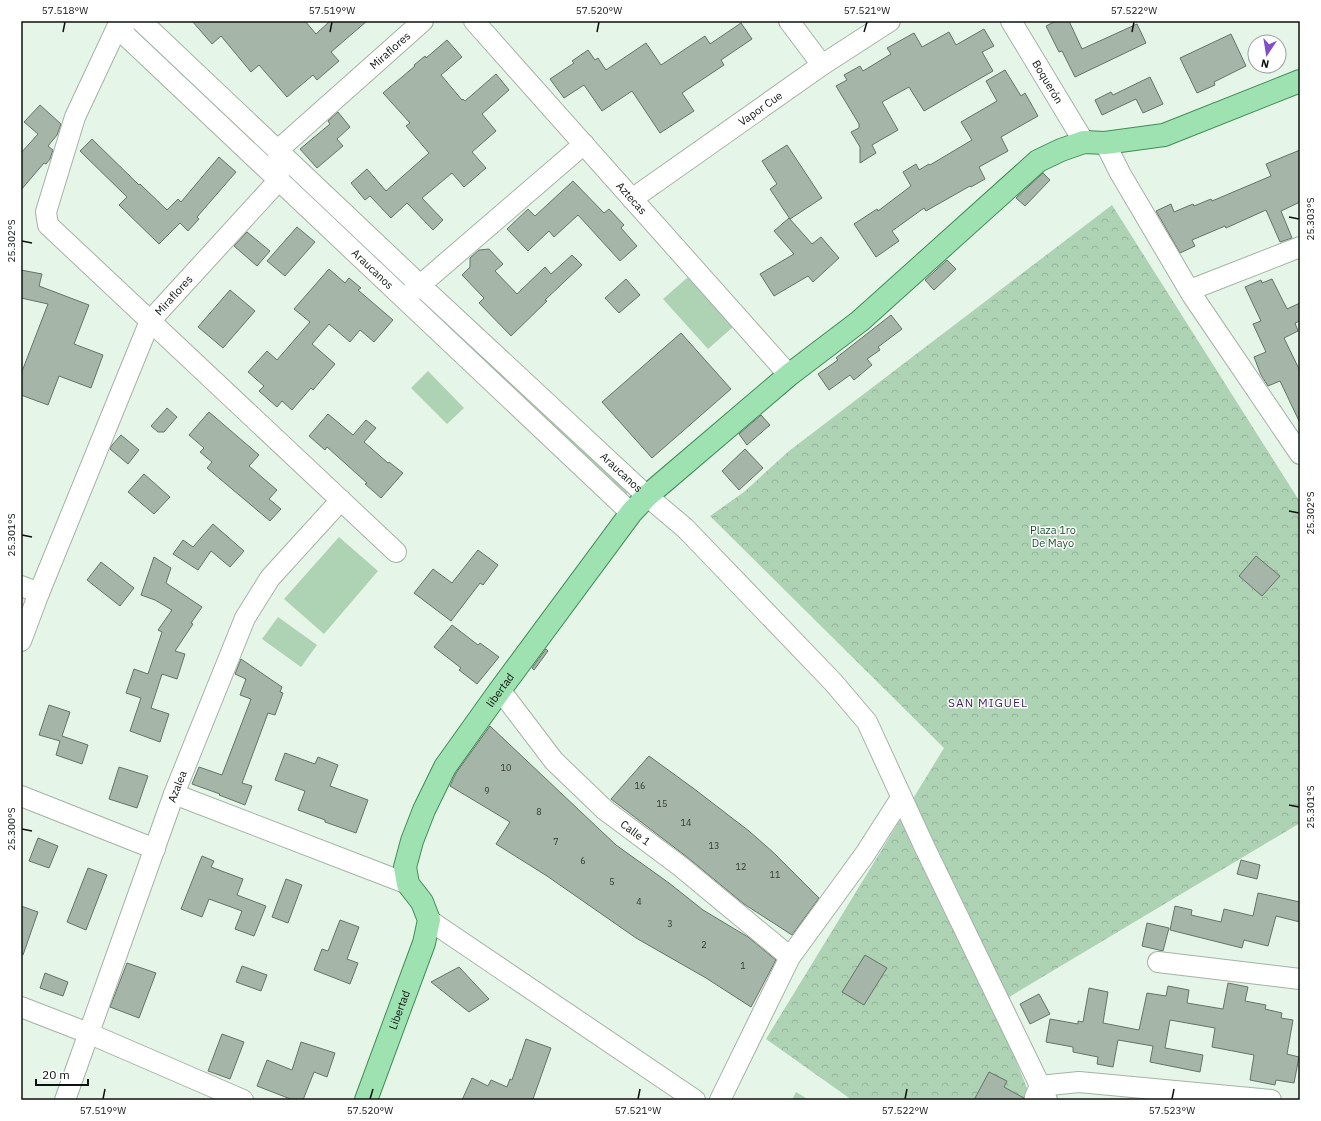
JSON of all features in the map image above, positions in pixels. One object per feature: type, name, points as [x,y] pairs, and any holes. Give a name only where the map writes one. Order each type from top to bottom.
[{"type":"main road","name":"libertad","points":[[408,884],[405,867],[412,842],[424,810],[445,767],[631,513],[647,496],[789,375],[860,321],[1038,161],[1061,150],[1094,142],[1164,135],[1300,81]]},
{"type":"main road","points":[[408,884],[422,902],[429,920]]},
{"type":"main road","name":"Libertad","points":[[366,1100],[424,944],[429,920]]},
{"type":"street","points":[[120,21],[76,117],[46,212],[48,225],[396,552]]},
{"type":"street","name":"Araucanos","points":[[124,21],[123,26],[125,34],[631,513]]},
{"type":"street","name":"Araucanos","points":[[141,21],[419,284],[647,496],[685,528],[833,682],[862,716],[867,722],[1040,1095]]},
{"type":"street","name":"Miraflores","points":[[278,150],[423,21]]},
{"type":"street","name":"Aztecas","points":[[474,21],[789,375]]},
{"type":"street","points":[[789,21],[822,65]]},
{"type":"street","name":"Vapor Cue","points":[[632,199],[822,65],[890,21]]},
{"type":"street","name":"Boquerón","points":[[1011,21],[1094,142],[1120,173],[1190,290],[1300,454]]},
{"type":"street","points":[[405,299],[419,284],[584,144]]},
{"type":"street","points":[[278,150],[279,180]]},
{"type":"street","name":"Miraflores","points":[[21,641],[39,593],[150,321],[279,180]]},
{"type":"street","points":[[1190,290],[1300,247]]},
{"type":"street","name":"Azalea","points":[[65,1100],[174,794],[244,618],[270,578],[341,500]]},
{"type":"street","points":[[21,586],[39,593]]},
{"type":"street","name":"Calle 1","points":[[500,690],[554,761],[605,810],[680,866],[790,957]]},
{"type":"street","points":[[174,794],[408,884]]},
{"type":"street","points":[[21,796],[154,849]]},
{"type":"street","points":[[720,1100],[790,957],[865,854],[902,798]]},
{"type":"street","points":[[429,920],[695,1100]]},
{"type":"street","points":[[1158,962],[1300,979]]},
{"type":"street","points":[[21,1007],[88,1033],[243,1100]]},
{"type":"street","points":[[1040,1095],[1079,1082],[1271,1100]]},
{"type":"green space","name":"Plaza 1ro De Mayo","points":[[1112,205],[1300,502],[1300,823],[994,1006],[1029,1093],[1024,1100],[852,1100],[766,1039],[944,748],[710,516],[744,492],[789,451]]},
{"type":"green space","points":[[688,277],[733,327],[708,349],[663,299]]},
{"type":"green space","points":[[423,301],[628,492],[626,495],[421,302]]},
{"type":"green space","points":[[428,371],[464,408],[447,424],[411,388]]},
{"type":"green space","points":[[339,537],[378,571],[324,634],[284,599]]},
{"type":"green space","points":[[278,617],[317,645],[301,667],[262,639]]},
{"type":"green space","points":[[796,1092],[809,1100],[792,1100]]},
{"type":"building","points":[[192,21],[305,21],[316,34],[330,21],[367,21],[331,52],[339,61],[317,80],[313,75],[287,97],[259,65],[251,72],[221,36],[212,44]]},
{"type":"building","points":[[1056,21],[1069,21],[1082,49],[1137,24],[1146,43],[1075,77],[1062,51],[1059,52],[1046,26]]},
{"type":"building","points":[[741,23],[752,39],[721,60],[724,65],[682,93],[694,111],[660,133],[632,91],[602,111],[584,85],[564,98],[550,79],[574,63],[572,61],[588,50],[595,60],[598,58],[606,70],[646,43],[661,65],[705,36],[710,44]]},
{"type":"building","points":[[984,29],[994,46],[982,52],[993,71],[924,111],[909,87],[882,102],[898,130],[872,145],[876,153],[860,163],[860,147],[851,132],[859,128],[859,124],[836,86],[847,80],[844,75],[860,66],[863,71],[891,54],[887,48],[914,33],[922,47],[949,32],[956,45]]},
{"type":"building","points":[[1231,34],[1246,66],[1214,82],[1215,85],[1197,93],[1180,58]]},
{"type":"building","points":[[447,40],[462,57],[441,75],[462,100],[463,99],[465,101],[496,74],[509,90],[482,114],[496,131],[472,152],[486,168],[464,187],[452,173],[422,198],[443,220],[433,230],[407,203],[391,218],[370,196],[365,200],[351,183],[367,169],[386,191],[429,153],[406,126],[410,123],[383,93],[415,66],[414,65],[425,56],[426,58]]},
{"type":"building","points":[[1005,70],[1021,96],[1025,93],[1038,116],[1001,137],[1008,151],[979,167],[985,179],[926,211],[924,208],[892,231],[899,241],[876,257],[854,224],[877,209],[878,211],[911,186],[903,172],[916,164],[919,170],[929,164],[930,165],[972,140],[961,122],[997,101],[986,81]]},
{"type":"building","points":[[1150,77],[1163,104],[1143,113],[1136,99],[1102,115],[1095,100],[1111,92],[1113,95]]},
{"type":"building","points":[[40,105],[61,124],[57,135],[48,146],[53,150],[50,159],[46,164],[44,163],[21,190],[21,153],[38,134],[24,122]]},
{"type":"building","points":[[338,112],[350,127],[337,139],[343,146],[317,168],[300,149],[330,124],[328,121]]},
{"type":"building","points":[[92,139],[167,210],[178,199],[181,202],[219,157],[236,172],[197,217],[199,219],[188,231],[180,223],[159,244],[119,205],[127,197],[80,151]]},
{"type":"building","points":[[787,145],[822,198],[790,219],[770,189],[777,184],[762,161]]},
{"type":"building","points":[[1300,150],[1300,202],[1281,211],[1292,238],[1280,242],[1266,210],[1226,228],[1225,226],[1192,240],[1195,246],[1180,253],[1156,211],[1171,204],[1174,212],[1193,204],[1194,206],[1211,199],[1212,201],[1271,176],[1266,164]]},
{"type":"building","points":[[1043,173],[1050,180],[1025,206],[1016,198]]},
{"type":"building","points":[[573,181],[604,213],[609,209],[624,225],[621,228],[637,246],[620,261],[578,215],[554,237],[549,231],[528,251],[507,229],[528,209],[535,216]]},
{"type":"building","points":[[789,218],[812,244],[821,237],[839,258],[813,282],[808,276],[774,296],[760,274],[794,254],[774,231]]},
{"type":"building","points":[[297,227],[315,242],[285,276],[267,261]]},
{"type":"building","points":[[247,232],[270,251],[257,266],[234,246]]},
{"type":"building","points":[[489,249],[503,264],[495,271],[517,294],[545,267],[551,274],[572,255],[582,265],[545,300],[547,301],[511,336],[479,303],[484,298],[462,275],[470,267],[470,258],[479,250]]},
{"type":"building","points":[[947,260],[956,269],[934,290],[925,280]]},
{"type":"building","points":[[329,269],[345,283],[349,278],[361,288],[358,290],[393,320],[374,342],[360,330],[350,342],[329,324],[312,344],[335,364],[313,390],[311,388],[292,410],[282,401],[277,407],[259,391],[264,386],[248,372],[267,351],[277,360],[310,322],[294,309]]},
{"type":"building","points":[[21,270],[42,274],[39,286],[89,305],[74,344],[103,355],[91,388],[59,376],[48,405],[21,395],[21,374],[48,304],[21,298]]},
{"type":"building","points":[[626,279],[640,295],[619,313],[605,298]]},
{"type":"building","points":[[1272,279],[1287,309],[1300,303],[1300,321],[1295,323],[1298,331],[1284,338],[1300,371],[1300,423],[1280,381],[1268,386],[1261,375],[1254,357],[1266,352],[1253,324],[1261,321],[1245,287],[1261,280],[1262,283]]},
{"type":"building","points":[[230,290],[255,311],[223,348],[198,327]]},
{"type":"building","points":[[891,315],[902,329],[878,347],[880,350],[867,359],[872,365],[854,380],[850,375],[829,390],[818,374],[838,360],[836,358]]},
{"type":"building","points":[[681,333],[731,389],[652,458],[602,402]]},
{"type":"building","points":[[167,408],[177,417],[164,432],[158,432],[151,426]]},
{"type":"building","points":[[209,412],[259,455],[249,466],[277,490],[269,499],[281,509],[270,521],[207,468],[212,462],[200,452],[204,448],[189,435]]},
{"type":"building","points":[[328,414],[353,435],[366,420],[376,428],[364,442],[388,463],[389,462],[403,473],[381,498],[365,484],[367,483],[327,447],[325,450],[309,436]]},
{"type":"building","points":[[761,415],[770,425],[747,445],[739,434]]},
{"type":"building","points":[[121,435],[139,450],[128,464],[110,449]]},
{"type":"building","points":[[745,449],[763,468],[739,490],[722,471]]},
{"type":"building","points":[[144,474],[170,497],[154,514],[128,492]]},
{"type":"building","points":[[213,524],[244,551],[230,567],[211,551],[198,570],[173,554],[183,540],[193,547]]},
{"type":"building","points":[[478,550],[498,565],[483,585],[480,583],[451,621],[414,593],[433,569],[452,583]]},
{"type":"building","points":[[1256,556],[1280,576],[1262,596],[1239,576]]},
{"type":"building","points":[[154,557],[171,568],[166,583],[202,607],[191,623],[193,624],[175,651],[185,654],[177,679],[162,674],[151,708],[169,714],[160,742],[130,731],[141,698],[126,693],[134,669],[148,674],[162,632],[158,630],[172,610],[155,600],[141,595]]},
{"type":"building","points":[[101,562],[134,588],[120,606],[87,580]]},
{"type":"building","points":[[452,625],[478,645],[480,643],[499,657],[477,684],[459,670],[461,668],[434,647]]},
{"type":"building","points":[[546,649],[548,651],[534,670],[532,668]]},
{"type":"building","points":[[241,659],[282,687],[280,692],[283,693],[275,715],[268,713],[242,783],[252,786],[245,805],[192,784],[199,767],[222,775],[251,699],[240,695],[246,679],[235,674]]},
{"type":"building","points":[[49,705],[70,712],[62,736],[88,745],[82,764],[56,755],[60,741],[39,735]]},
{"type":"building","points":[[490,726],[616,845],[669,883],[703,910],[748,937],[776,960],[751,1007],[706,978],[636,938],[547,876],[496,844],[510,822],[450,786],[456,773]]},
{"type":"building","points":[[285,753],[315,764],[318,757],[338,765],[330,786],[368,800],[356,833],[325,822],[325,820],[298,810],[305,791],[275,780]]},
{"type":"building","points":[[649,756],[749,831],[774,853],[819,898],[792,935],[744,904],[687,857],[611,799]]},
{"type":"building","points":[[119,767],[148,776],[137,808],[109,799]]},
{"type":"building","points":[[38,838],[58,846],[49,868],[29,861]]},
{"type":"building","points":[[202,856],[214,861],[211,867],[243,879],[237,895],[266,906],[254,936],[235,929],[242,911],[209,899],[202,917],[181,909]]},
{"type":"building","points":[[1241,860],[1260,865],[1257,879],[1237,874]]},
{"type":"building","points":[[88,868],[107,875],[86,930],[67,922]]},
{"type":"building","points":[[286,879],[302,885],[288,923],[272,917]]},
{"type":"building","points":[[1258,893],[1300,902],[1300,922],[1276,916],[1268,946],[1244,940],[1242,948],[1170,930],[1175,906],[1192,910],[1191,915],[1221,922],[1224,909],[1253,916]]},
{"type":"building","points":[[21,906],[38,912],[23,955],[21,954]]},
{"type":"building","points":[[340,920],[359,927],[347,959],[358,963],[350,984],[314,970],[322,949],[328,951]]},
{"type":"building","points":[[1147,923],[1169,928],[1163,951],[1142,946]]},
{"type":"building","points":[[865,955],[887,968],[864,1005],[842,992]]},
{"type":"building","points":[[127,963],[156,973],[139,1018],[110,1007]]},
{"type":"building","points":[[242,966],[267,975],[261,991],[236,982]]},
{"type":"building","points":[[459,967],[489,999],[469,1012],[431,982]]},
{"type":"building","points":[[45,973],[68,982],[63,996],[40,988]]},
{"type":"building","points":[[1228,983],[1248,987],[1245,1001],[1266,1005],[1265,1009],[1282,1013],[1281,1018],[1293,1020],[1287,1054],[1299,1057],[1294,1083],[1276,1080],[1275,1085],[1250,1080],[1254,1055],[1212,1047],[1215,1028],[1170,1020],[1165,1048],[1203,1055],[1200,1072],[1150,1062],[1153,1046],[1118,1040],[1113,1067],[1097,1064],[1098,1057],[1073,1052],[1073,1047],[1046,1042],[1050,1019],[1078,1024],[1078,1021],[1083,1022],[1089,988],[1108,992],[1103,1023],[1139,1030],[1147,993],[1166,996],[1168,986],[1189,990],[1187,1003],[1223,1009]]},
{"type":"building","points":[[1039,994],[1050,1014],[1030,1024],[1020,1004]]},
{"type":"building","points":[[222,1034],[244,1042],[230,1079],[208,1071]]},
{"type":"building","points":[[526,1039],[551,1048],[533,1099],[535,1100],[462,1100],[472,1078],[488,1086],[491,1080],[507,1087],[510,1079],[512,1080]]},
{"type":"building","points":[[301,1042],[335,1053],[327,1077],[314,1072],[303,1100],[293,1100],[257,1086],[267,1060],[292,1070]]},
{"type":"building","points":[[989,1072],[1007,1081],[1004,1087],[1024,1098],[1024,1100],[974,1100]]},
{"type":"district","name":"SAN MIGUEL","points":[[988,703]]}]
